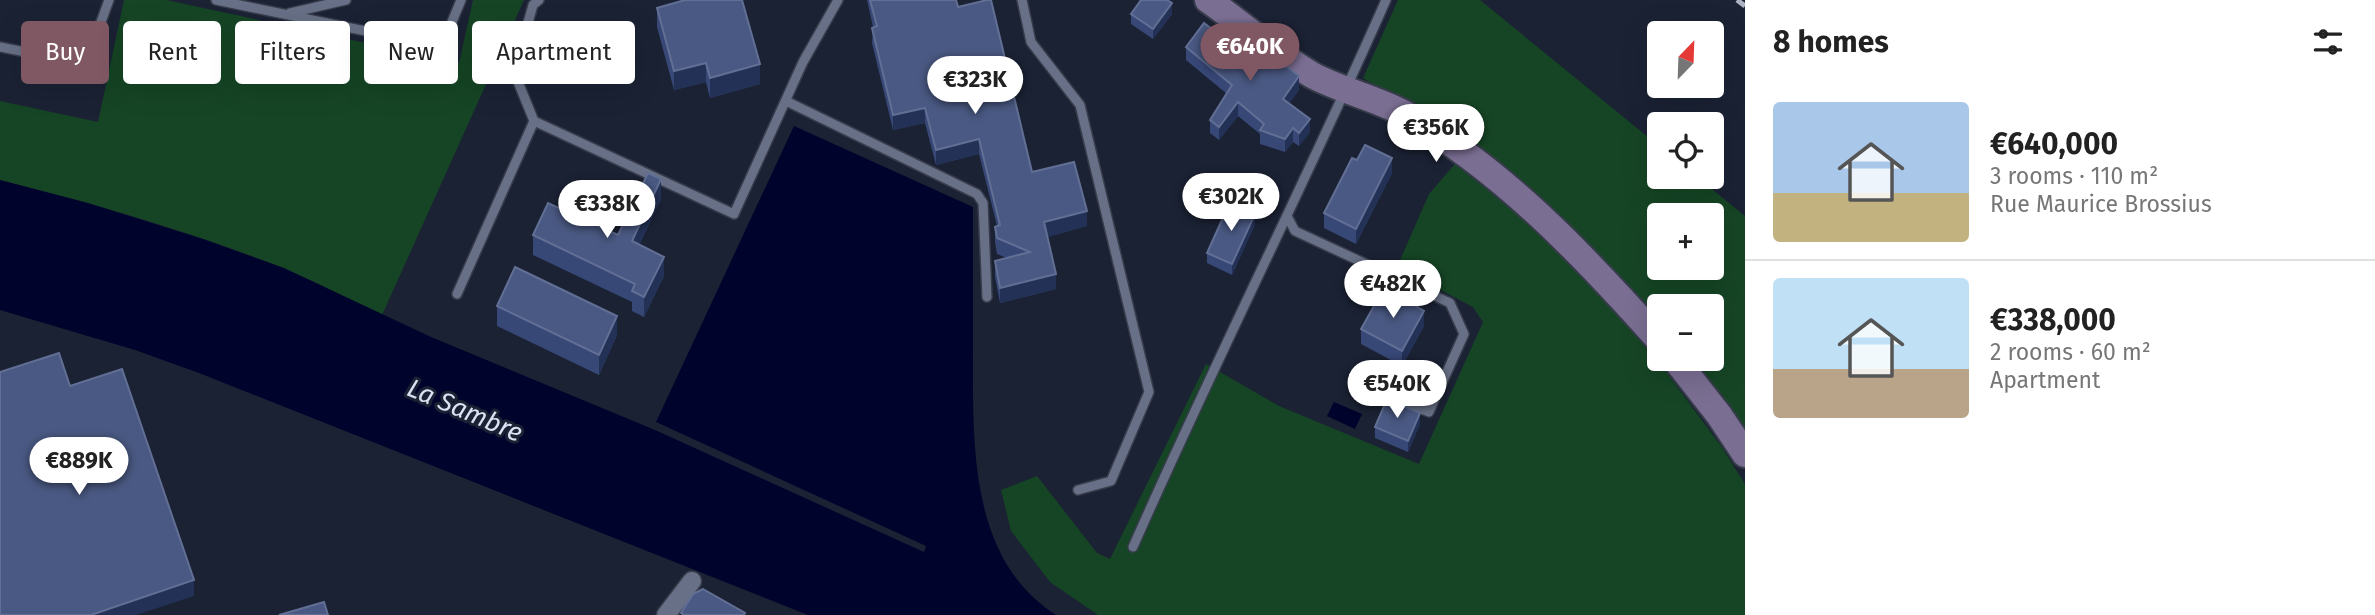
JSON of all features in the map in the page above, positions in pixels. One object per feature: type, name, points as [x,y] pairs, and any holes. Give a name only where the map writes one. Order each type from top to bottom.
[{"type":"street","points":[[1208,0],[1312,75],[1406,115],[1473,160],[1526,204],[1597,271],[1647,327]]},
{"type":"street","points":[[1684,371],[1745,454]]},
{"type":"street","points":[[666,615],[692,581]]},
{"type":"lane","points":[[0,47],[80,63],[89,55],[109,0]]},
{"type":"lane","points":[[215,0],[423,43],[447,34],[461,0]]},
{"type":"lane","points":[[285,14],[346,0]]},
{"type":"lane","points":[[539,0],[533,5],[514,72],[534,121],[734,214],[803,62],[838,0]]},
{"type":"lane","points":[[1022,0],[1031,42],[1080,105],[1149,392],[1111,481],[1078,490]]},
{"type":"lane","points":[[1133,547],[1195,406],[1347,90],[1386,0]]},
{"type":"lane","points":[[786,101],[977,194],[984,203],[987,297]]},
{"type":"lane","points":[[457,294],[534,121]]},
{"type":"lane","points":[[1287,216],[1295,231],[1450,303],[1464,334],[1429,412],[1360,385]]},
{"type":"green space","points":[[124,0],[166,0],[264,21],[235,21],[235,84],[350,84],[350,40],[364,43],[364,84],[458,84],[458,63],[473,0],[524,0],[515,21],[472,21],[472,84],[486,84],[382,315],[293,272],[246,254],[176,230],[0,180],[0,101],[98,122],[106,84],[109,84],[109,70]]},
{"type":"green space","points":[[1398,0],[1480,0],[1647,136],[1647,189],[1712,189],[1745,216],[1745,440],[1696,371],[1724,371],[1724,294],[1647,294],[1647,307],[1538,197],[1482,150],[1363,78]]},
{"type":"green space","points":[[1455,164],[1559,247],[1641,338],[1647,346],[1647,371],[1665,371],[1721,446],[1745,484],[1745,615],[1098,615],[1050,582],[1011,531],[1001,490],[1037,476],[1097,553],[1110,559],[1206,364],[1279,406],[1419,464],[1483,322],[1473,307],[1397,267],[1429,194]]},
{"type":"water","name":"La Sambre","points":[[794,126],[973,207],[974,423],[982,496],[991,531],[1006,563],[1027,591],[1056,615],[808,615],[199,373],[135,350],[0,310],[0,180],[88,203],[284,268],[431,337],[655,430],[924,552],[926,546],[656,422]]},
{"type":"water","points":[[1334,402],[1362,414],[1355,429],[1327,416]]},
{"type":"building","points":[[685,0],[742,0],[760,64],[710,78],[706,63],[674,71],[657,8]]},
{"type":"building","points":[[870,0],[956,0],[958,7],[991,0],[1032,172],[1074,162],[1087,211],[1044,222],[1056,274],[1000,288],[995,261],[1030,252],[997,238],[995,227],[1000,225],[979,139],[936,150],[925,108],[893,115],[872,28],[877,26]]},
{"type":"building","points":[[1141,0],[1167,0],[1172,3],[1153,29],[1131,14]]},
{"type":"building","points":[[1204,23],[1252,59],[1267,52],[1299,76],[1283,99],[1310,119],[1299,133],[1293,128],[1285,139],[1260,130],[1264,124],[1238,102],[1219,127],[1210,120],[1232,85],[1186,47]]},
{"type":"building","points":[[1365,145],[1392,158],[1356,229],[1324,213],[1352,158],[1357,160]]},
{"type":"building","points":[[648,173],[661,179],[632,241],[664,257],[644,297],[632,291],[635,284],[533,235],[548,203],[618,235]]},
{"type":"building","points":[[1230,202],[1255,214],[1232,264],[1207,253]]},
{"type":"building","points":[[515,267],[617,316],[599,355],[497,306]]},
{"type":"building","points":[[1384,288],[1424,311],[1402,351],[1361,329]]},
{"type":"building","points":[[59,353],[70,386],[122,369],[194,580],[91,615],[0,615],[0,372]]},
{"type":"building","points":[[1387,399],[1420,413],[1408,441],[1375,427]]},
{"type":"building","points":[[703,589],[745,613],[744,615],[681,613],[693,594]]},
{"type":"building","points":[[324,602],[328,615],[279,615]]},
{"type":"railway","points":[[1737,0],[1745,6]]}]
